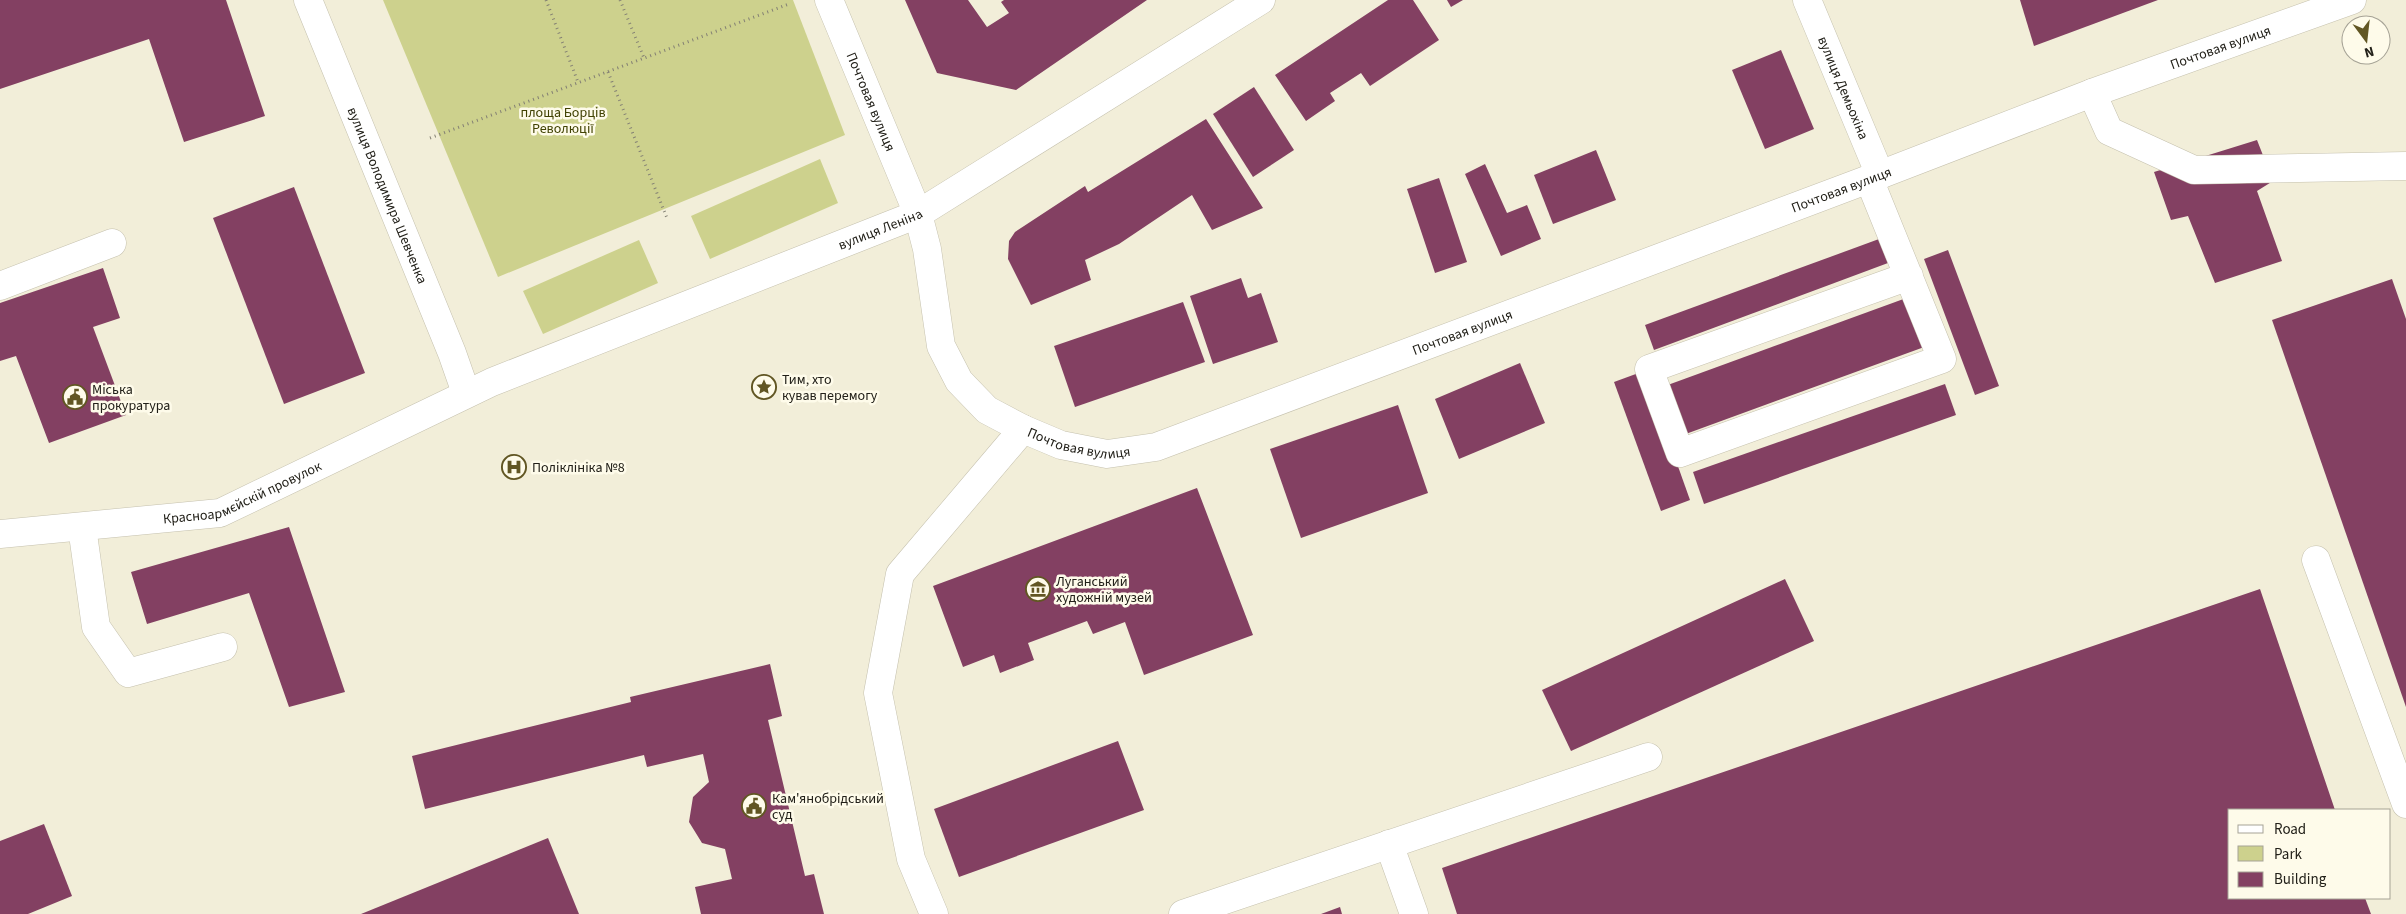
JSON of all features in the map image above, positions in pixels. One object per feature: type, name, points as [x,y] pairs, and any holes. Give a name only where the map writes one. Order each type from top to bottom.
[{"type":"street","name":"вулиця Володимира Шевченка","points":[[308,0],[452,353],[466,393]]},
{"type":"street","name":"Почтовая вулиця","points":[[829,0],[918,214],[927,249],[941,346],[959,381],[987,410],[1023,429],[1061,445],[1107,454],[1156,447],[1875,177],[2092,93],[2352,0]]},
{"type":"street","name":"вулиця Леніна","points":[[466,393],[918,214],[1261,0]]},
{"type":"street","name":"вулиця Демьохіна","points":[[1807,0],[1875,177],[1908,276],[1942,359],[1680,453],[1649,369],[1908,276]]},
{"type":"street","points":[[2092,93],[2109,131],[2194,170],[2406,166]]},
{"type":"street","points":[[0,286],[112,243]]},
{"type":"street","name":"Красноармєйскій провулок","points":[[0,534],[220,513],[466,393]]},
{"type":"street","points":[[934,914],[911,859],[878,693],[900,574],[1023,429]]},
{"type":"street","points":[[82,526],[96,627],[128,673],[223,647]]},
{"type":"street","points":[[2316,560],[2406,804]]},
{"type":"street","points":[[1183,914],[1648,757]]},
{"type":"street","points":[[1389,844],[1414,914]]},
{"type":"path","points":[[546,0],[578,82]]},
{"type":"path","points":[[620,0],[644,58]]},
{"type":"path","points":[[430,138],[789,4]]},
{"type":"path","points":[[608,72],[667,218]]},
{"type":"green space","name":"площа Борців Революції","points":[[383,0],[793,0],[845,135],[498,277]]},
{"type":"green space","points":[[820,159],[838,203],[710,259],[691,216]]},
{"type":"green space","points":[[639,240],[658,283],[543,334],[523,291]]},
{"type":"building","points":[[0,0],[226,0],[265,116],[184,142],[149,39],[0,89]]},
{"type":"building","points":[[905,0],[968,0],[987,27],[1009,13],[1001,2],[1004,0],[1147,0],[1016,90],[937,73]]},
{"type":"building","points":[[1388,0],[1413,0],[1439,40],[1370,86],[1361,73],[1330,93],[1335,101],[1306,121],[1275,75]]},
{"type":"building","points":[[1447,0],[1463,0],[1451,7]]},
{"type":"building","points":[[2020,0],[2158,0],[2034,46]]},
{"type":"building","points":[[1781,50],[1814,129],[1765,149],[1732,70]]},
{"type":"building","points":[[1254,87],[1294,150],[1253,177],[1213,114]]},
{"type":"building","points":[[1206,119],[1263,208],[1212,230],[1192,195],[1119,244],[1085,260],[1091,280],[1031,305],[1008,259],[1009,241],[1015,232],[1085,186],[1088,192]]},
{"type":"building","points":[[2257,140],[2273,181],[2257,191],[2282,261],[2215,283],[2188,216],[2171,220],[2154,172]]},
{"type":"building","points":[[1596,150],[1616,200],[1553,224],[1534,175]]},
{"type":"building","points":[[1485,164],[1507,213],[1527,205],[1541,239],[1501,256],[1465,174]]},
{"type":"building","points":[[1439,178],[1467,262],[1435,273],[1407,189]]},
{"type":"building","points":[[294,187],[365,373],[284,404],[213,218]]},
{"type":"building","points":[[1879,239],[1888,263],[1654,350],[1645,325]]},
{"type":"building","points":[[1948,250],[1999,386],[1975,395],[1924,259]]},
{"type":"building","points":[[103,268],[120,318],[93,327],[126,415],[49,443],[16,356],[0,361],[0,303]]},
{"type":"building","points":[[1241,278],[1248,298],[1261,293],[1278,342],[1213,364],[1190,296]]},
{"type":"building","points":[[2392,279],[2406,319],[2406,707],[2272,320]]},
{"type":"building","points":[[1909,297],[1927,346],[1683,435],[1665,386]]},
{"type":"building","points":[[1183,302],[1205,362],[1075,407],[1054,346]]},
{"type":"building","points":[[1520,363],[1545,423],[1459,459],[1435,399]]},
{"type":"building","points":[[1644,371],[1690,500],[1661,511],[1614,382]]},
{"type":"building","points":[[1945,384],[1956,415],[1704,504],[1693,472]]},
{"type":"building","points":[[1398,405],[1428,493],[1301,538],[1270,449]]},
{"type":"building","points":[[1197,488],[1253,635],[1144,675],[1125,622],[1093,634],[1087,621],[1028,643],[1034,660],[1000,673],[994,655],[963,667],[933,586]]},
{"type":"building","points":[[289,527],[345,692],[289,707],[249,593],[147,624],[131,572]]},
{"type":"building","points":[[1785,579],[1814,641],[1571,751],[1542,690]]},
{"type":"building","points":[[2260,589],[2335,809],[2228,809],[2228,899],[2365,899],[2371,914],[1457,914],[1442,868]]},
{"type":"building","points":[[770,664],[782,716],[768,720],[805,876],[814,874],[824,914],[701,914],[695,887],[732,879],[725,849],[702,843],[689,822],[693,797],[709,782],[703,754],[647,767],[644,755],[425,809],[412,756],[631,702],[630,697]]},
{"type":"building","points":[[1118,741],[1144,810],[959,877],[934,809]]},
{"type":"building","points":[[44,824],[72,896],[28,914],[0,914],[0,841]]},
{"type":"building","points":[[548,838],[579,914],[361,914]]},
{"type":"building","points":[[1340,907],[1342,914],[1321,914]]},
{"type":"place","name":"Тим, хто кував перемогу","points":[[764,387]]},
{"type":"place","name":"Міська прокуратура","points":[[75,397]]},
{"type":"place","name":"Поліклініка №8","points":[[514,467]]},
{"type":"place","name":"Луганський художній музей","points":[[1038,589]]},
{"type":"place","name":"Кам'янобрідський суд","points":[[754,806]]}]
